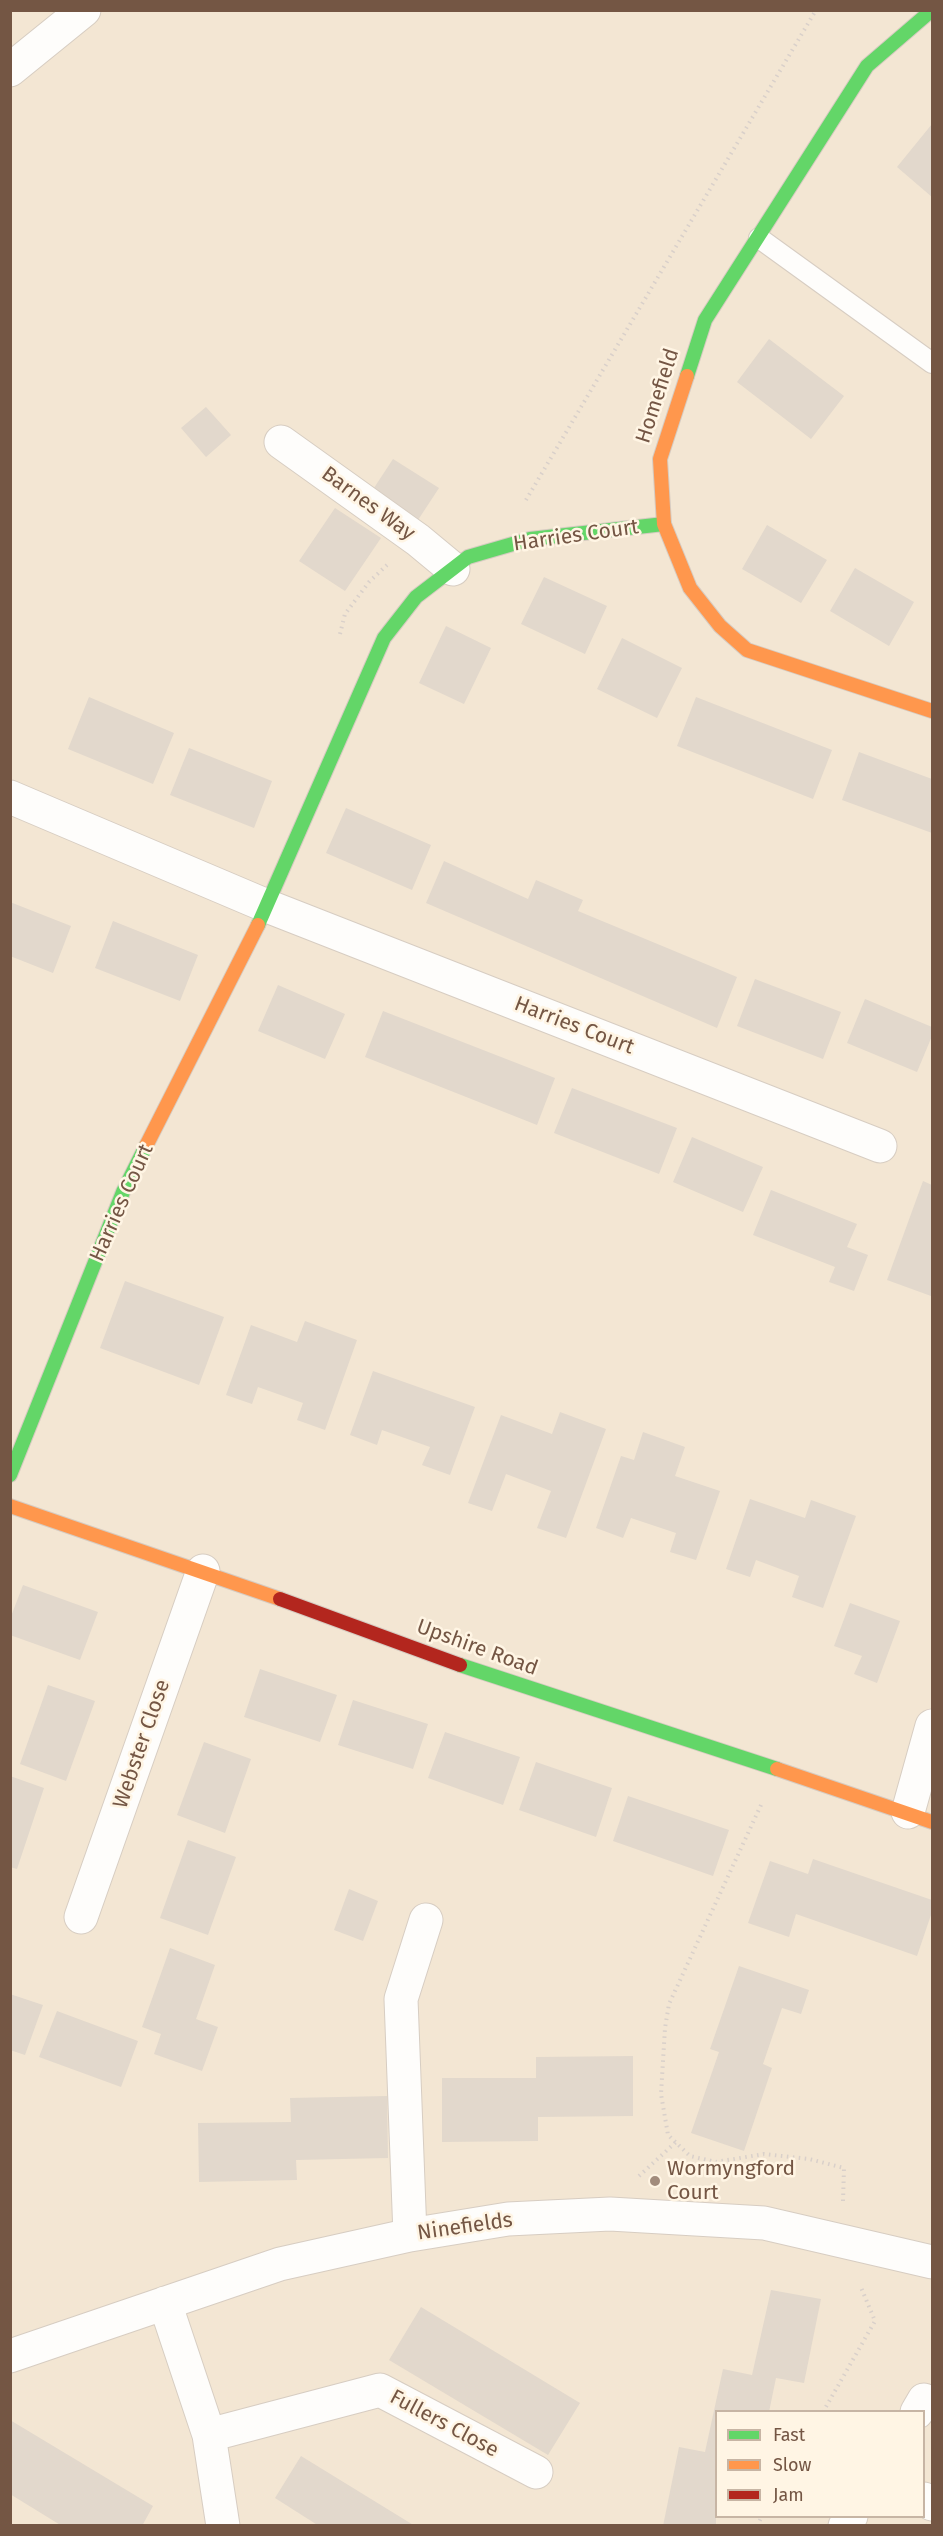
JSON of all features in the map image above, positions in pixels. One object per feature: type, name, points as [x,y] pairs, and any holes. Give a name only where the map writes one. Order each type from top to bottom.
[{"type":"street","points":[[10,70],[84,10]]},
{"type":"street","name":"Homefield","points":[[932,10],[867,66],[705,320],[660,459],[664,524],[690,588],[720,626],[747,650],[933,711]]},
{"type":"street","name":"Barnes Way","points":[[281,442],[418,540],[453,569]]},
{"type":"street","name":"Harries Court","points":[[10,1475],[123,1192],[267,906],[384,638],[416,597],[468,557],[530,539],[664,524]]},
{"type":"street","name":"Harries Court","points":[[10,797],[267,906],[880,1146]]},
{"type":"street","name":"Upshire Road","points":[[10,1506],[203,1571],[502,1680],[920,1817]]},
{"type":"street","name":"Webster Close","points":[[81,1917],[203,1571]]},
{"type":"street","points":[[920,1817],[933,1726]]},
{"type":"street","points":[[410,2235],[401,1999],[426,1920]]},
{"type":"street","name":"Ninefields","points":[[10,2356],[280,2264],[410,2235],[508,2219],[610,2214],[764,2223],[933,2262]]},
{"type":"street","points":[[165,2303],[209,2434],[223,2526]]},
{"type":"street","name":"Fullers Close","points":[[209,2434],[380,2390],[536,2472]]},
{"type":"lane","points":[[759,238],[933,363]]},
{"type":"path","points":[[523,506],[816,10]]},
{"type":"path","points":[[373,664],[338,647],[345,614],[369,582],[403,549],[418,540]]},
{"type":"path","points":[[777,1771],[669,2004],[664,2028],[661,2094],[668,2135],[690,2156],[716,2162],[764,2154],[808,2159],[844,2168],[842,2241],[875,2321],[824,2410]]},
{"type":"shaded area","points":[[11,11],[932,11],[932,2525],[11,2525]]},
{"type":"building","points":[[932,124],[932,197],[897,167]]},
{"type":"building","points":[[769,339],[844,396],[811,439],[737,382]]},
{"type":"building","points":[[206,407],[231,435],[206,457],[181,428]]},
{"type":"building","points":[[393,459],[439,488],[418,520],[372,491]]},
{"type":"building","points":[[335,508],[381,538],[345,591],[299,561]]},
{"type":"building","points":[[767,525],[827,560],[801,603],[742,569]]},
{"type":"building","points":[[855,568],[914,602],[889,646],[830,611]]},
{"type":"building","points":[[544,577],[607,606],[585,654],[521,624]]},
{"type":"building","points":[[446,626],[491,648],[464,704],[419,683]]},
{"type":"building","points":[[622,638],[682,668],[657,718],[597,689]]},
{"type":"building","points":[[89,697],[174,733],[153,784],[68,749]]},
{"type":"building","points":[[696,697],[832,750],[813,799],[677,746]]},
{"type":"building","points":[[189,748],[272,781],[254,828],[170,795]]},
{"type":"building","points":[[859,752],[932,779],[932,833],[842,800]]},
{"type":"building","points":[[346,808],[431,845],[412,890],[326,853]]},
{"type":"building","points":[[444,861],[528,899],[536,880],[583,900],[578,911],[737,977],[717,1028],[426,903]]},
{"type":"building","points":[[10,902],[71,926],[53,973],[10,956]]},
{"type":"building","points":[[113,921],[198,955],[180,1001],[95,968]]},
{"type":"building","points":[[755,979],[841,1012],[823,1059],[737,1026]]},
{"type":"building","points":[[278,985],[345,1014],[325,1059],[258,1031]]},
{"type":"building","points":[[865,999],[932,1027],[932,1036],[917,1072],[847,1043]]},
{"type":"building","points":[[383,1011],[555,1078],[537,1125],[365,1057]]},
{"type":"building","points":[[572,1088],[677,1128],[659,1174],[554,1133]]},
{"type":"building","points":[[692,1137],[763,1167],[743,1212],[673,1182]]},
{"type":"building","points":[[923,1181],[932,1185],[931,1296],[887,1280]]},
{"type":"building","points":[[771,1190],[857,1224],[847,1247],[868,1255],[854,1291],[829,1282],[835,1267],[753,1235]]},
{"type":"building","points":[[125,1281],[224,1317],[199,1385],[100,1348]]},
{"type":"building","points":[[305,1321],[357,1340],[325,1430],[297,1420],[303,1403],[258,1387],[252,1404],[226,1395],[251,1325],[297,1342]]},
{"type":"building","points":[[373,1371],[475,1407],[450,1475],[422,1465],[430,1447],[382,1430],[377,1445],[350,1435]]},
{"type":"building","points":[[560,1412],[606,1429],[566,1538],[537,1528],[551,1491],[506,1474],[492,1511],[468,1503],[501,1415],[552,1434]]},
{"type":"building","points":[[643,1432],[685,1447],[675,1476],[720,1491],[696,1560],[670,1552],[676,1533],[631,1518],[623,1538],[596,1528],[621,1456],[634,1460]]},
{"type":"building","points":[[750,1499],[805,1518],[811,1500],[856,1516],[823,1608],[792,1597],[799,1576],[756,1560],[750,1577],[726,1569]]},
{"type":"building","points":[[23,1585],[98,1612],[80,1660],[10,1635],[10,1619]]},
{"type":"building","points":[[850,1603],[900,1621],[877,1683],[854,1674],[862,1656],[834,1646]]},
{"type":"building","points":[[260,1669],[337,1695],[320,1742],[244,1717]]},
{"type":"building","points":[[48,1685],[95,1701],[66,1781],[20,1764]]},
{"type":"building","points":[[353,1700],[428,1724],[413,1769],[338,1745]]},
{"type":"building","points":[[445,1732],[520,1757],[503,1805],[428,1778]]},
{"type":"building","points":[[204,1742],[251,1759],[225,1833],[177,1815]]},
{"type":"building","points":[[536,1762],[612,1788],[596,1837],[519,1810]]},
{"type":"building","points":[[10,1776],[44,1788],[17,1869],[10,1867]]},
{"type":"building","points":[[628,1796],[729,1830],[713,1876],[613,1841]]},
{"type":"building","points":[[188,1840],[236,1857],[208,1935],[160,1918]]},
{"type":"building","points":[[813,1859],[932,1900],[932,1912],[917,1956],[796,1914],[789,1937],[748,1923],[770,1861],[808,1874]]},
{"type":"building","points":[[349,1889],[378,1901],[363,1941],[334,1930]]},
{"type":"building","points":[[170,1948],[215,1965],[196,2019],[218,2027],[202,2071],[154,2054],[161,2034],[142,2027]]},
{"type":"building","points":[[739,1966],[809,1990],[801,2014],[782,2008],[763,2064],[772,2068],[744,2151],[691,2133],[719,2052],[710,2049]]},
{"type":"building","points":[[10,1994],[43,2005],[25,2055],[10,2050]]},
{"type":"building","points":[[57,2011],[138,2041],[121,2087],[39,2057]]},
{"type":"building","points":[[633,2056],[633,2116],[538,2117],[538,2141],[442,2142],[442,2078],[536,2078],[536,2057]]},
{"type":"building","points":[[387,2096],[388,2158],[296,2160],[297,2180],[199,2182],[198,2123],[291,2122],[290,2098]]},
{"type":"building","points":[[771,2290],[821,2299],[804,2383],[776,2378],[769,2410],[715,2410],[716,2526],[663,2526],[679,2447],[705,2452],[723,2369],[752,2375]]},
{"type":"building","points":[[421,2307],[580,2403],[548,2455],[389,2360]]},
{"type":"building","points":[[10,2420],[153,2506],[142,2526],[62,2526],[10,2494]]},
{"type":"building","points":[[301,2456],[415,2526],[319,2526],[275,2498]]},
{"type":"traffic: fast","points":[[687,376],[705,320],[867,66],[932,10]]},
{"type":"traffic: fast","points":[[258,925],[384,638],[416,597],[468,557],[530,539],[664,524]]},
{"type":"traffic: fast","points":[[10,1475],[123,1192],[146,1146]]},
{"type":"traffic: fast","points":[[460,1665],[777,1769]]},
{"type":"traffic: slow","points":[[687,376],[660,459],[664,524],[690,588],[720,626],[747,650],[932,711]]},
{"type":"traffic: slow","points":[[146,1146],[258,925]]},
{"type":"traffic: slow","points":[[10,1506],[280,1599]]},
{"type":"traffic: slow","points":[[777,1769],[932,1822]]},
{"type":"traffic: jam","points":[[280,1599],[460,1665]]},
{"type":"place","name":"Wormyngford Court","points":[[655,2181]]}]
